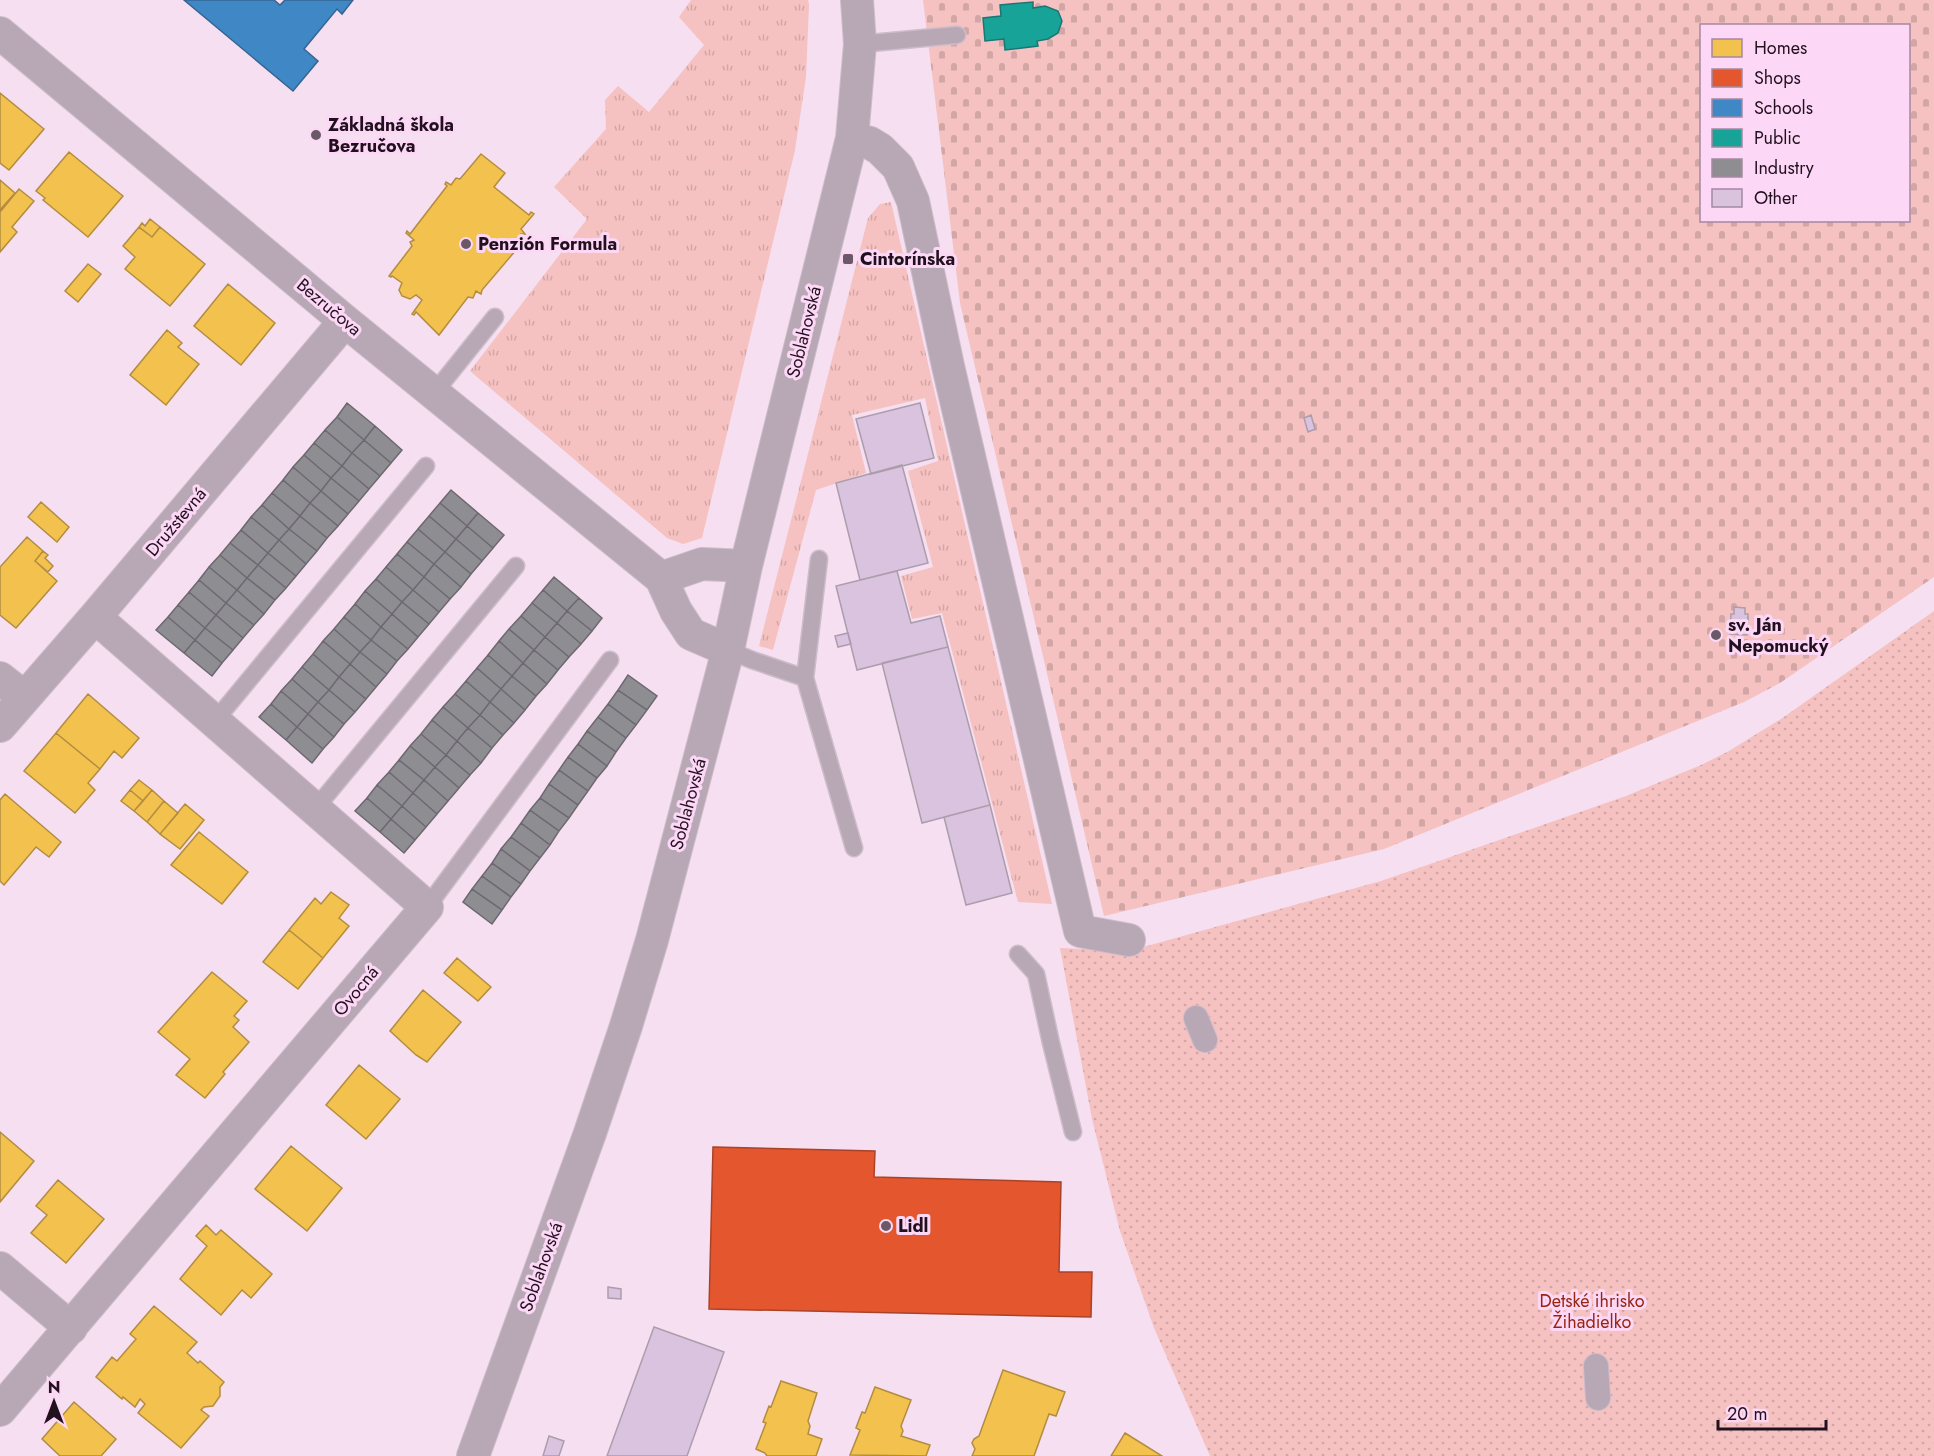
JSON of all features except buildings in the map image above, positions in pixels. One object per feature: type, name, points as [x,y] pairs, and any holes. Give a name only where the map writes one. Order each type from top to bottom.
[{"type":"street","name":"Soblahovská","points":[[473,1456],[586,1144],[652,940],[728,650],[746,566],[852,138],[860,44],[857,0]]},
{"type":"street","name":"Bezručova","points":[[0,33],[345,321],[661,578],[676,611],[691,634],[728,650]]},
{"type":"street","points":[[852,138],[870,142],[898,167],[913,201],[948,366],[1080,931],[1129,940]]},
{"type":"street","name":"Družstevná","points":[[0,726],[345,321]]},
{"type":"street","points":[[661,578],[702,564],[746,566]]},
{"type":"street","points":[[95,617],[427,907]]},
{"type":"street","points":[[0,678],[24,698]]},
{"type":"street","name":"Ovocná","points":[[0,1410],[427,907]]},
{"type":"street","points":[[1196,1018],[1205,1040]]},
{"type":"street","points":[[0,1268],[71,1328]]},
{"type":"street","points":[[1596,1366],[1598,1398]]},
{"type":"lane","points":[[860,44],[957,35]]},
{"type":"lane","points":[[434,393],[495,317]]},
{"type":"lane","points":[[214,722],[426,466]]},
{"type":"lane","points":[[819,560],[805,678],[854,848]]},
{"type":"lane","points":[[315,809],[516,566]]},
{"type":"lane","points":[[728,650],[805,678]]},
{"type":"lane","points":[[427,907],[610,660]]},
{"type":"lane","points":[[1018,954],[1036,974],[1073,1132]]},
{"type":"green space","points":[[691,0],[808,0],[809,5],[806,77],[795,150],[702,538],[683,544],[667,538],[470,371],[587,219],[554,187],[606,129],[605,100],[618,86],[649,112],[704,45],[679,17]]},
{"type":"green space","points":[[923,0],[1934,0],[1934,577],[1780,683],[1744,702],[1384,849],[1104,916],[960,303]]},
{"type":"green space","points":[[891,202],[1052,904],[1018,902],[942,613],[912,619],[901,576],[933,567],[908,471],[938,461],[925,398],[852,415],[866,473],[816,490],[773,650],[759,646],[868,218],[880,204]]},
{"type":"green space","name":"Detské ihrisko Žihadielko","points":[[1934,611],[1934,1456],[1210,1456],[1154,1328],[1120,1231],[1092,1119],[1060,948],[1129,951],[1381,881],[1626,796],[1729,751],[1781,719]]},
{"type":"place","name":"Základná škola Bezručova","points":[[316,135]]},
{"type":"place","name":"Penzión Formula","points":[[466,244]]},
{"type":"place","name":"Cintorínska","points":[[848,259]]},
{"type":"place","name":"sv. Ján Nepomucký","points":[[1716,635]]},
{"type":"place","name":"Lidl","points":[[886,1226]]}]
